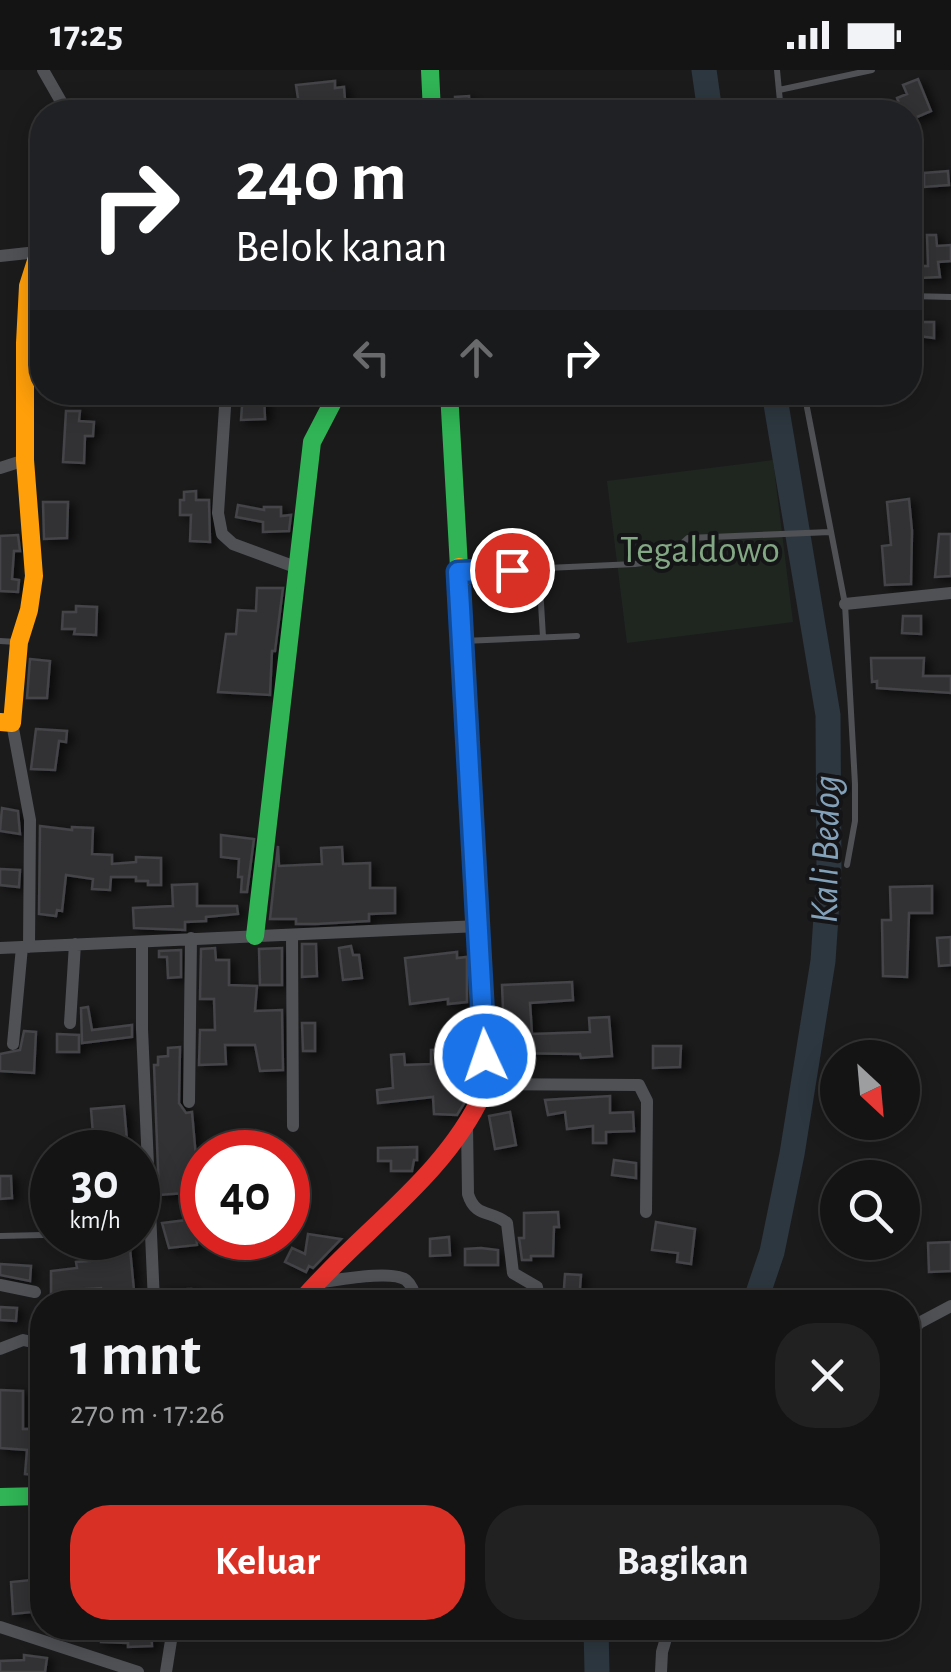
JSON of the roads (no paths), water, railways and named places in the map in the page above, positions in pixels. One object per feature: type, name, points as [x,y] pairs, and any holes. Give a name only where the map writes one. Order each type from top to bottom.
[{"type":"street","points":[[43,70],[60,100]]},
{"type":"street","points":[[430,70],[431,100]]},
{"type":"street","points":[[0,256],[30,249]]},
{"type":"street","points":[[13,1044],[26,947],[30,820],[6,723],[9,642],[34,576],[25,460],[30,280]]},
{"type":"street","points":[[225,405],[218,513],[222,534],[233,544],[298,568]]},
{"type":"street","points":[[256,936],[312,442],[331,405]]},
{"type":"street","points":[[309,1290],[436,1161],[480,1105],[488,1084],[449,405]]},
{"type":"street","points":[[0,468],[25,460]]},
{"type":"street","points":[[845,604],[951,593]]},
{"type":"street","points":[[0,948],[479,926]]},
{"type":"street","points":[[292,935],[293,1126]]},
{"type":"street","points":[[189,1102],[191,938]]},
{"type":"street","points":[[142,942],[153,1290]]},
{"type":"street","points":[[70,1022],[74,944]]},
{"type":"street","points":[[488,1084],[639,1086],[647,1100],[646,1212]]},
{"type":"street","points":[[467,1122],[471,1204],[477,1211],[503,1218],[507,1223],[513,1272],[537,1290]]},
{"type":"street","points":[[314,1284],[391,1275],[407,1281],[414,1290]]},
{"type":"street","points":[[0,1286],[30,1291]]},
{"type":"street","points":[[920,1322],[951,1306]]},
{"type":"street","points":[[0,1349],[23,1340],[30,1341]]},
{"type":"street","points":[[0,1497],[30,1496]]},
{"type":"street","points":[[0,1627],[30,1635]]},
{"type":"street","points":[[45,1640],[98,1667],[138,1672]]},
{"type":"street","points":[[166,1672],[171,1640]]},
{"type":"street","points":[[662,1672],[666,1640]]},
{"type":"lane","points":[[777,70],[780,100]]},
{"type":"lane","points":[[779,90],[872,70]]},
{"type":"lane","points":[[922,296],[951,297]]},
{"type":"lane","points":[[806,405],[826,533],[845,604],[855,784],[855,820],[847,864]]},
{"type":"lane","points":[[458,572],[600,568],[664,560],[688,538],[826,533]]},
{"type":"lane","points":[[538,570],[542,638]]},
{"type":"lane","points":[[462,641],[576,636]]},
{"type":"lane","points":[[0,1236],[30,1235]]},
{"type":"waterway","name":"Kali Bedog","points":[[704,70],[708,100]]},
{"type":"waterway","name":"Kali Bedog","points":[[759,1290],[772,1252],[792,1154],[823,961],[829,872],[828,715],[776,405]]},
{"type":"waterway","name":"Kali Bedog","points":[[596,1640],[597,1672]]},
{"type":"park label","name":"Tegaldowo","points":[[700,551]]}]
